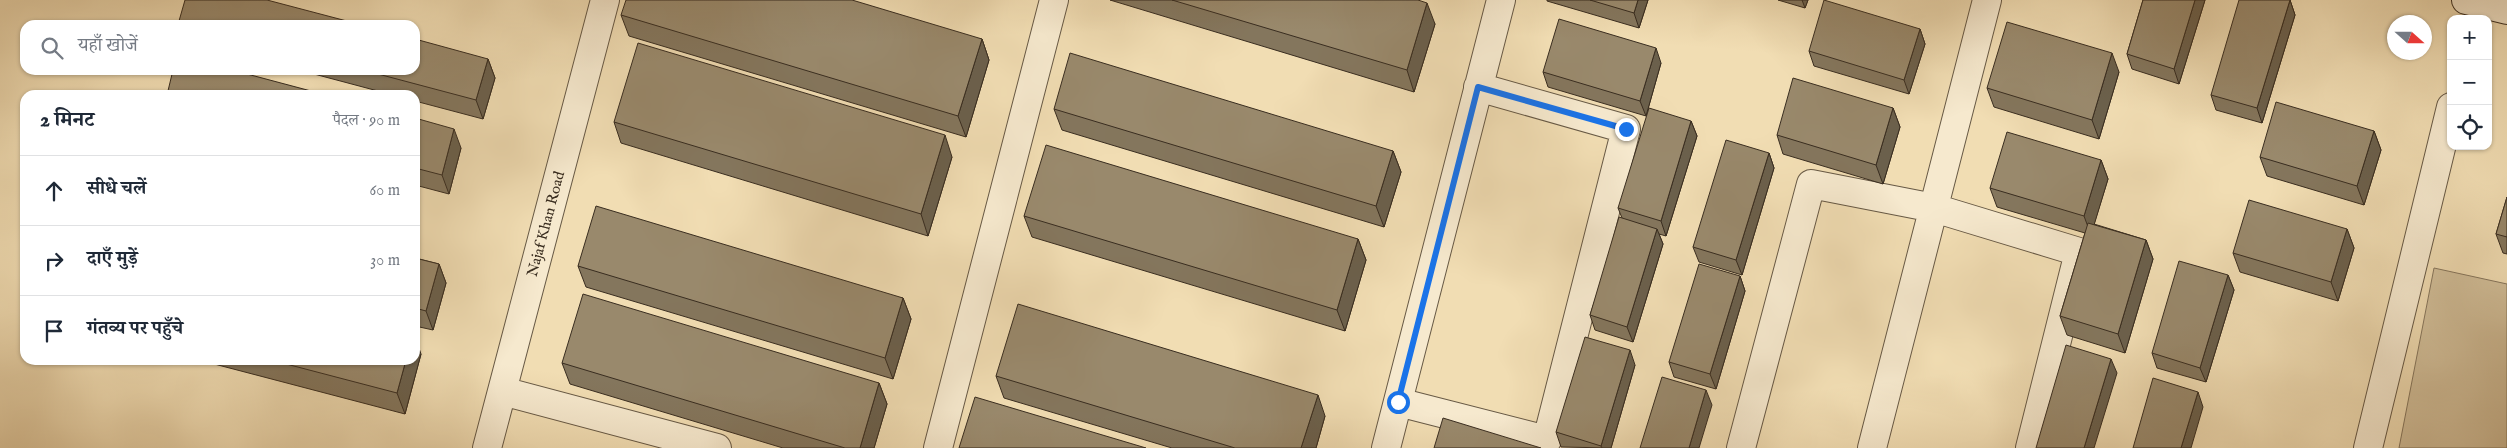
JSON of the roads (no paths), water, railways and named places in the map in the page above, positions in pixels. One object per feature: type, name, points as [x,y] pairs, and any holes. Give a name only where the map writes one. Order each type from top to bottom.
[{"type":"street","name":"Najaf Khan Road","points":[[487,448],[605,0]]},
{"type":"street","points":[[938,448],[1054,0]]},
{"type":"street","points":[[1386,448],[1500,0]]},
{"type":"street","points":[[1872,448],[1987,0]]},
{"type":"street","points":[[2473,5],[2507,10]]},
{"type":"street","points":[[1398,402],[1547,440],[1626,129],[1478,87]]},
{"type":"street","points":[[2368,448],[2447,123]]},
{"type":"street","points":[[1741,448],[1811,184],[1934,208],[2079,252],[2030,448]]},
{"type":"street","points":[[502,390],[718,448]]}]
